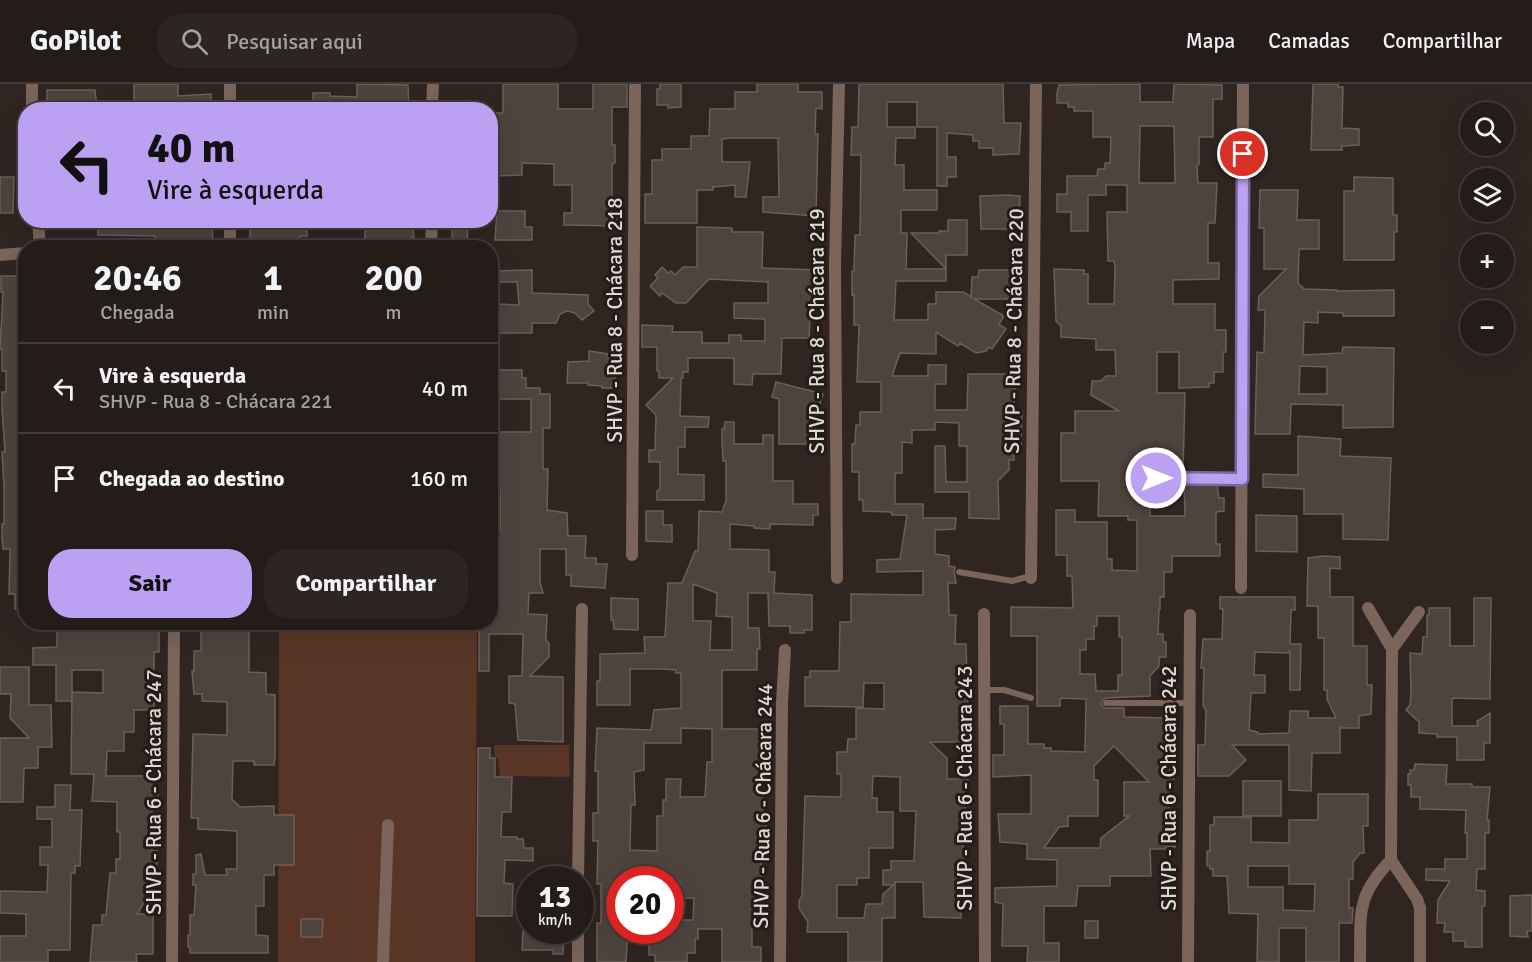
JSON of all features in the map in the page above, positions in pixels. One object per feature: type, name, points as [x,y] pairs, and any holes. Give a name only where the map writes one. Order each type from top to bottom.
[{"type":"street","points":[[32,84],[32,102]]},
{"type":"street","points":[[230,84],[230,102]]},
{"type":"street","points":[[432,102],[433,84]]},
{"type":"street","name":"SHVP - Rua 8 - Chácara 218","points":[[632,555],[635,84]]},
{"type":"street","name":"SHVP - Rua 8 - Chácara 219","points":[[837,578],[836,266],[839,84]]},
{"type":"street","name":"SHVP - Rua 8 - Chácara 220","points":[[1031,577],[1036,84]]},
{"type":"street","points":[[1241,588],[1243,84]]},
{"type":"street","points":[[0,255],[18,254]]},
{"type":"street","points":[[1368,608],[1392,649],[1390,860],[1418,900],[1420,962]]},
{"type":"street","points":[[578,866],[582,609]]},
{"type":"street","points":[[1392,649],[1419,612]]},
{"type":"street","name":"SHVP - Rua 6 - Chácara 243","points":[[984,614],[985,962]]},
{"type":"street","name":"SHVP - Rua 6 - Chácara 242","points":[[1188,962],[1190,615]]},
{"type":"street","name":"SHVP - Rua 6 - Chácara 247","points":[[172,962],[174,630]]},
{"type":"street","name":"SHVP - Rua 6 - Chácara 244","points":[[780,962],[782,704],[785,650]]},
{"type":"street","points":[[383,962],[388,825]]},
{"type":"street","points":[[1360,962],[1363,899],[1371,884],[1390,860]]},
{"type":"street","points":[[578,944],[578,962]]},
{"type":"lane","points":[[1156,478],[1242,479]]},
{"type":"lane","points":[[959,572],[1012,581],[1031,577]]},
{"type":"lane","points":[[985,690],[1004,690],[1031,698]]},
{"type":"lane","points":[[1106,703],[1189,703]]},
{"type":"shaded area","points":[[279,630],[477,630],[475,962],[278,962]]},
{"type":"shaded area","points":[[494,745],[569,745],[570,777],[500,776]]},
{"type":"building","points":[[134,84],[178,84],[178,96],[211,94],[211,102],[134,101]]},
{"type":"building","points":[[357,84],[408,85],[409,102],[313,102],[313,93],[357,97]]},
{"type":"building","points":[[503,84],[558,84],[558,109],[593,109],[593,84],[627,84],[627,107],[612,107],[612,145],[615,145],[615,163],[612,164],[612,211],[616,211],[616,226],[564,225],[564,213],[572,213],[572,185],[554,185],[554,164],[522,163],[522,175],[498,176],[498,113],[503,113]]},
{"type":"building","points":[[660,84],[681,84],[681,107],[668,108],[668,105],[657,105],[657,89],[660,89]]},
{"type":"building","points":[[757,84],[798,84],[798,92],[822,92],[822,109],[816,108],[815,134],[818,134],[816,216],[763,212],[763,197],[779,197],[778,138],[731,138],[722,139],[722,162],[750,162],[746,197],[735,197],[735,185],[713,187],[713,190],[697,190],[697,223],[645,223],[645,194],[652,194],[652,160],[662,160],[662,149],[691,149],[691,136],[709,136],[710,109],[735,109],[735,92],[757,92]]},
{"type":"building","points":[[859,84],[1003,84],[1004,123],[1021,123],[1019,154],[993,155],[993,148],[979,148],[979,141],[973,141],[973,135],[947,133],[947,157],[956,157],[956,177],[947,177],[947,186],[937,186],[937,127],[917,127],[917,102],[887,102],[887,127],[915,127],[915,138],[896,138],[895,165],[904,165],[904,190],[937,190],[937,210],[901,210],[901,233],[907,233],[906,269],[946,269],[946,281],[896,281],[894,320],[928,320],[928,304],[936,304],[936,292],[964,292],[971,297],[972,277],[978,277],[979,270],[1017,270],[1019,278],[1016,299],[974,299],[1004,316],[999,324],[1006,329],[992,349],[989,347],[986,351],[976,353],[960,343],[958,346],[936,332],[936,354],[900,353],[892,376],[928,376],[928,365],[946,365],[946,384],[935,384],[935,410],[967,410],[968,374],[1009,374],[1009,379],[1015,380],[1014,411],[1022,411],[1021,446],[1014,446],[1014,460],[1009,460],[1009,470],[998,481],[999,519],[969,518],[969,492],[935,492],[935,446],[945,446],[946,482],[967,482],[967,446],[959,446],[959,423],[935,422],[935,430],[912,430],[912,443],[902,442],[902,473],[895,473],[895,504],[923,504],[923,518],[956,518],[955,529],[935,530],[935,554],[949,556],[949,566],[955,567],[956,583],[948,583],[949,615],[956,615],[955,644],[966,644],[969,742],[930,742],[947,758],[947,779],[968,779],[968,790],[965,790],[965,812],[962,812],[964,866],[960,866],[961,918],[924,917],[923,882],[895,882],[895,918],[882,918],[882,962],[848,962],[848,932],[807,932],[808,922],[799,908],[802,896],[805,796],[841,797],[841,774],[837,774],[837,752],[847,752],[848,739],[856,739],[856,708],[884,709],[884,683],[864,683],[863,707],[805,706],[805,677],[810,677],[810,671],[839,671],[840,622],[851,622],[851,594],[923,595],[923,571],[877,572],[877,560],[900,559],[907,515],[863,511],[863,500],[859,500],[859,472],[852,472],[852,444],[855,444],[856,425],[860,425],[860,412],[881,412],[881,382],[857,382],[859,325],[854,325],[852,271],[854,271],[855,235],[860,235],[861,155],[851,155],[852,127],[858,127]],"holes":[[[873,776],[900,777],[900,811],[916,811],[914,861],[891,861],[891,870],[883,870],[883,885],[893,885],[883,894],[882,904],[866,904],[864,918],[837,918],[837,885],[857,885],[857,878],[869,878],[869,848],[893,848],[893,812],[877,812],[877,798],[872,798]]]},
{"type":"building","points":[[1140,84],[1140,102],[1173,102],[1174,84],[1222,85],[1222,99],[1213,99],[1213,137],[1199,137],[1199,164],[1197,166],[1198,183],[1217,183],[1215,223],[1208,223],[1208,263],[1219,263],[1219,279],[1173,280],[1173,304],[1215,304],[1215,330],[1226,330],[1223,372],[1214,372],[1214,383],[1209,383],[1209,387],[1179,388],[1179,352],[1157,352],[1157,393],[1185,393],[1183,473],[1153,473],[1150,516],[1185,516],[1184,484],[1217,484],[1219,498],[1224,498],[1224,511],[1216,512],[1216,544],[1220,544],[1220,556],[1172,556],[1172,572],[1164,572],[1164,597],[1160,597],[1158,634],[1163,634],[1163,642],[1166,642],[1166,657],[1159,657],[1159,666],[1150,676],[1150,696],[1106,698],[1101,702],[1105,708],[1124,708],[1124,717],[1167,718],[1167,754],[1174,756],[1174,779],[1169,779],[1169,815],[1177,815],[1175,847],[1150,849],[1151,876],[1110,876],[1110,886],[1078,886],[1076,906],[1044,906],[1044,943],[1059,943],[1059,962],[1027,962],[1028,946],[1002,946],[1003,904],[995,902],[995,888],[1057,886],[1057,860],[1027,859],[1027,844],[1000,842],[998,814],[1031,814],[1031,775],[993,777],[993,755],[1004,755],[1004,724],[1000,724],[1000,706],[1028,706],[1028,744],[1044,744],[1044,748],[1051,748],[1051,751],[1085,752],[1086,699],[1060,698],[1060,706],[1037,706],[1037,636],[1011,636],[1011,607],[1073,608],[1072,576],[1067,576],[1067,555],[1056,555],[1056,510],[1075,510],[1075,522],[1107,522],[1107,559],[1112,559],[1112,570],[1137,571],[1137,520],[1128,520],[1128,516],[1098,516],[1099,481],[1061,481],[1061,433],[1075,433],[1075,411],[1119,411],[1091,395],[1092,381],[1101,381],[1106,376],[1116,376],[1115,350],[1096,350],[1096,339],[1061,337],[1061,326],[1056,321],[1054,269],[1084,270],[1084,274],[1088,274],[1088,304],[1114,304],[1115,267],[1114,261],[1108,261],[1107,212],[1127,212],[1127,185],[1106,185],[1106,195],[1088,195],[1088,231],[1071,231],[1071,212],[1057,212],[1057,194],[1067,194],[1067,176],[1097,176],[1098,169],[1105,169],[1105,163],[1110,163],[1111,137],[1093,137],[1093,111],[1074,111],[1074,107],[1068,107],[1068,103],[1057,103],[1059,85]],"holes":[[[1140,126],[1174,126],[1175,183],[1139,183]],[[1097,616],[1119,616],[1119,637],[1122,637],[1122,675],[1118,675],[1118,691],[1096,691],[1095,674],[1080,674],[1080,650],[1086,650],[1086,639],[1094,639],[1094,626],[1097,626]],[[1114,746],[1149,782],[1124,782],[1124,816],[1129,816],[1101,838],[1100,848],[1044,848],[1059,827],[1068,826],[1068,816],[1098,816],[1098,780],[1094,780],[1094,766]]]},
{"type":"building","points":[[1313,84],[1338,84],[1338,87],[1343,87],[1342,128],[1359,129],[1359,145],[1342,146],[1342,150],[1311,150]]},
{"type":"building","points":[[47,90],[95,90],[96,102],[47,102]]},
{"type":"building","points":[[0,177],[14,177],[13,213],[0,213]]},
{"type":"building","points":[[1354,177],[1393,178],[1393,215],[1397,215],[1397,232],[1394,232],[1394,260],[1344,260],[1344,191],[1354,191]]},
{"type":"building","points":[[1260,190],[1298,190],[1297,220],[1319,220],[1319,249],[1299,249],[1298,283],[1304,289],[1394,290],[1394,316],[1343,316],[1343,313],[1318,312],[1318,323],[1304,322],[1303,355],[1342,353],[1343,347],[1394,348],[1393,427],[1343,428],[1343,405],[1291,404],[1290,434],[1255,434],[1257,352],[1264,353],[1265,310],[1258,310],[1259,296],[1286,269],[1264,269],[1264,228],[1259,228]],"holes":[[[1300,366],[1327,367],[1327,394],[1299,394]]]},
{"type":"building","points":[[980,196],[1020,196],[1019,224],[1008,225],[1008,229],[981,229]]},
{"type":"building","points":[[498,211],[525,211],[525,227],[532,227],[532,240],[495,240]]},
{"type":"building","points":[[948,220],[967,220],[967,255],[946,255],[946,269],[911,233],[948,231]]},
{"type":"building","points":[[697,227],[732,228],[732,232],[763,232],[762,268],[815,270],[813,318],[810,318],[809,338],[782,338],[781,374],[753,374],[752,385],[734,384],[734,358],[688,358],[688,372],[683,372],[683,378],[681,378],[680,416],[709,417],[708,427],[685,427],[685,447],[678,447],[678,474],[704,475],[704,500],[657,500],[657,491],[660,489],[660,462],[649,462],[649,450],[655,450],[656,415],[646,405],[673,378],[659,378],[657,347],[642,347],[642,325],[673,326],[672,332],[702,332],[702,343],[729,343],[729,335],[741,335],[741,341],[765,341],[765,319],[734,318],[734,303],[768,303],[768,282],[709,279],[686,303],[676,303],[662,293],[660,296],[650,286],[658,278],[655,275],[662,267],[668,273],[671,271],[675,275],[683,267],[697,267]]},
{"type":"building","points":[[98,228],[212,228],[213,240],[155,240],[155,236],[98,235]]},
{"type":"building","points":[[250,228],[307,228],[307,236],[300,236],[300,240],[250,240]]},
{"type":"building","points":[[365,228],[413,228],[414,238],[411,240],[365,240]]},
{"type":"building","points":[[452,228],[468,228],[467,240],[452,240]]},
{"type":"building","points":[[532,270],[532,293],[588,295],[588,304],[594,311],[582,320],[575,313],[567,311],[560,314],[556,323],[532,323],[532,333],[498,333],[498,304],[519,305],[517,282],[498,282],[498,271]]},
{"type":"building","points":[[1,276],[18,276],[18,609],[15,609],[15,594],[9,594],[10,549],[3,549],[2,538],[4,486],[2,452],[5,452],[2,392],[6,392],[6,371],[2,371],[2,349],[0,349],[3,292],[1,292]]},
{"type":"building","points":[[589,351],[608,354],[609,368],[615,368],[615,388],[602,388],[602,386],[588,385],[588,383],[567,383],[568,362],[589,361]]},
{"type":"building","points":[[498,370],[522,370],[522,378],[526,378],[526,388],[540,388],[540,394],[550,394],[550,428],[543,428],[543,469],[548,469],[547,510],[567,513],[568,536],[586,536],[585,558],[596,558],[596,564],[607,564],[605,588],[571,586],[571,575],[566,575],[566,549],[540,549],[540,582],[543,593],[529,593],[528,614],[547,615],[546,640],[549,643],[549,657],[530,676],[563,677],[563,742],[518,740],[515,704],[509,703],[509,676],[522,676],[523,634],[489,634],[489,671],[479,671],[479,630],[498,630],[500,491],[498,491],[498,432],[531,432],[531,399],[498,399]]},
{"type":"building","points":[[776,382],[823,394],[818,409],[813,407],[814,439],[809,444],[779,444],[779,399],[772,397]]},
{"type":"building","points":[[725,422],[734,422],[734,444],[763,444],[763,435],[773,435],[773,481],[793,481],[793,504],[818,504],[818,515],[813,515],[813,525],[770,524],[770,529],[730,524],[730,549],[769,550],[769,572],[775,572],[774,593],[812,595],[812,630],[804,630],[804,633],[790,633],[790,626],[769,626],[768,593],[748,593],[748,628],[759,628],[760,649],[757,649],[757,670],[722,670],[722,729],[762,729],[758,796],[762,796],[766,833],[763,833],[763,840],[761,840],[762,924],[752,924],[752,947],[761,947],[761,962],[722,962],[722,929],[698,929],[695,953],[687,953],[687,962],[655,962],[655,955],[649,955],[649,944],[684,944],[684,920],[693,920],[694,898],[684,898],[684,866],[606,866],[606,944],[627,944],[626,962],[597,962],[597,923],[601,923],[601,884],[597,884],[598,841],[593,841],[593,813],[598,813],[598,771],[595,771],[597,728],[651,730],[654,710],[681,708],[681,673],[676,673],[676,670],[662,669],[630,669],[630,705],[597,705],[600,654],[645,653],[644,637],[665,637],[668,583],[682,583],[695,551],[698,551],[699,511],[722,512],[726,501],[726,461],[723,461],[722,429],[724,429]],"holes":[[[693,584],[717,593],[716,616],[732,617],[732,650],[710,650],[711,621],[693,621]],[[681,728],[712,729],[712,762],[707,762],[705,797],[680,797],[681,779],[666,779],[663,816],[657,816],[657,851],[630,850],[631,805],[635,805],[634,772],[644,770],[644,743],[681,743]]]},
{"type":"building","points":[[1298,436],[1341,439],[1340,456],[1391,458],[1388,540],[1343,539],[1343,514],[1304,514],[1304,489],[1263,487],[1263,474],[1298,475]]},
{"type":"building","points":[[646,511],[663,511],[663,525],[672,525],[672,542],[646,541]]},
{"type":"building","points":[[1256,515],[1297,516],[1297,552],[1256,551]]},
{"type":"building","points":[[1340,557],[1340,569],[1330,568],[1330,597],[1353,597],[1353,646],[1367,646],[1367,685],[1372,685],[1371,714],[1359,716],[1359,728],[1340,728],[1340,753],[1312,753],[1311,791],[1289,790],[1289,745],[1232,745],[1246,760],[1229,776],[1198,776],[1198,745],[1205,745],[1204,668],[1201,668],[1203,639],[1222,639],[1223,609],[1220,609],[1220,597],[1295,597],[1295,610],[1291,610],[1290,644],[1301,644],[1300,690],[1290,690],[1290,653],[1255,652],[1254,675],[1265,675],[1265,693],[1251,693],[1249,730],[1258,732],[1258,734],[1289,733],[1290,711],[1308,711],[1308,718],[1336,718],[1327,699],[1327,690],[1324,690],[1324,638],[1318,638],[1318,606],[1307,606],[1308,558]]},
{"type":"building","points":[[611,598],[638,599],[638,630],[614,629],[613,620],[611,620]]},
{"type":"building","points":[[1474,598],[1491,598],[1490,699],[1452,698],[1452,726],[1478,726],[1477,721],[1490,713],[1490,743],[1484,743],[1484,760],[1457,760],[1457,737],[1437,737],[1437,734],[1419,733],[1419,722],[1406,710],[1410,705],[1411,692],[1410,653],[1422,654],[1423,637],[1427,637],[1429,608],[1450,608],[1450,646],[1474,646]]},
{"type":"building","points":[[57,630],[159,630],[159,652],[154,652],[154,671],[148,671],[148,693],[154,693],[154,710],[134,710],[134,732],[124,732],[124,751],[107,751],[106,776],[152,776],[152,794],[158,794],[158,810],[152,810],[152,851],[157,851],[157,865],[148,865],[148,896],[137,914],[153,914],[153,954],[136,954],[137,962],[90,962],[93,925],[102,925],[102,915],[106,915],[110,873],[116,873],[116,859],[120,859],[117,802],[92,801],[94,774],[71,774],[72,701],[56,701],[56,665],[33,665],[33,648],[57,647]],"holes":[[[72,670],[103,670],[103,693],[72,692]]]},
{"type":"building","points":[[249,630],[249,672],[266,673],[266,694],[275,695],[275,758],[274,765],[254,765],[254,761],[233,761],[232,799],[240,807],[274,806],[274,815],[294,815],[294,865],[274,865],[274,875],[264,875],[264,906],[256,906],[256,935],[268,936],[268,953],[190,953],[188,935],[190,935],[190,915],[194,915],[196,885],[193,885],[193,874],[196,874],[196,855],[201,854],[205,875],[227,875],[226,869],[237,869],[237,831],[198,829],[198,818],[191,818],[193,734],[227,735],[227,702],[202,701],[202,694],[194,694],[192,671],[194,671],[194,651],[201,651],[201,631]]},
{"type":"building","points":[[0,667],[29,667],[29,705],[51,705],[52,747],[38,747],[38,768],[24,768],[23,802],[0,802],[0,738],[29,738],[10,718],[11,694],[0,694]]},
{"type":"building","points":[[478,748],[490,748],[490,758],[495,758],[495,777],[512,777],[511,812],[502,812],[501,837],[523,839],[524,848],[533,848],[533,861],[505,860],[504,883],[513,884],[512,916],[477,916]]},
{"type":"building","points":[[1415,764],[1447,765],[1446,784],[1490,787],[1487,820],[1489,820],[1489,833],[1485,833],[1485,869],[1477,869],[1476,890],[1485,891],[1485,906],[1482,906],[1482,947],[1465,947],[1465,941],[1453,941],[1453,932],[1444,932],[1445,923],[1437,923],[1438,900],[1450,881],[1426,880],[1426,869],[1445,869],[1445,859],[1467,859],[1466,810],[1420,809],[1420,797],[1411,797],[1411,785],[1408,785],[1408,774],[1410,770],[1414,770]]},
{"type":"building","points":[[1243,781],[1281,781],[1281,816],[1243,816]]},
{"type":"building","points":[[55,785],[71,785],[70,810],[82,810],[80,866],[75,866],[75,873],[71,873],[70,950],[48,950],[48,962],[0,962],[0,936],[26,936],[26,914],[0,913],[0,891],[47,892],[48,865],[40,865],[40,847],[52,847],[52,819],[37,819],[37,807],[55,807]]},
{"type":"building","points":[[1318,794],[1368,794],[1368,826],[1363,826],[1364,853],[1360,853],[1353,862],[1353,879],[1349,879],[1349,908],[1353,908],[1352,923],[1339,923],[1339,962],[1306,962],[1306,928],[1279,928],[1279,962],[1257,962],[1258,914],[1229,913],[1227,876],[1213,876],[1213,869],[1207,866],[1207,851],[1210,851],[1210,825],[1214,825],[1214,817],[1251,817],[1251,842],[1289,843],[1289,820],[1318,820]],"holes":[[[1248,866],[1289,866],[1289,884],[1315,884],[1314,911],[1283,910],[1283,887],[1248,887]]]},
{"type":"building","points":[[1532,895],[1532,931],[1527,931],[1528,937],[1510,936],[1510,896]]},
{"type":"building","points":[[301,919],[323,919],[322,937],[301,937]]},
{"type":"building","points":[[1085,921],[1098,921],[1098,938],[1085,938]]},
{"type":"building","points":[[522,944],[563,944],[563,954],[553,954],[553,950],[522,950]]},
{"type":"route","points":[[1156,478],[1242,479],[1243,154]]}]
